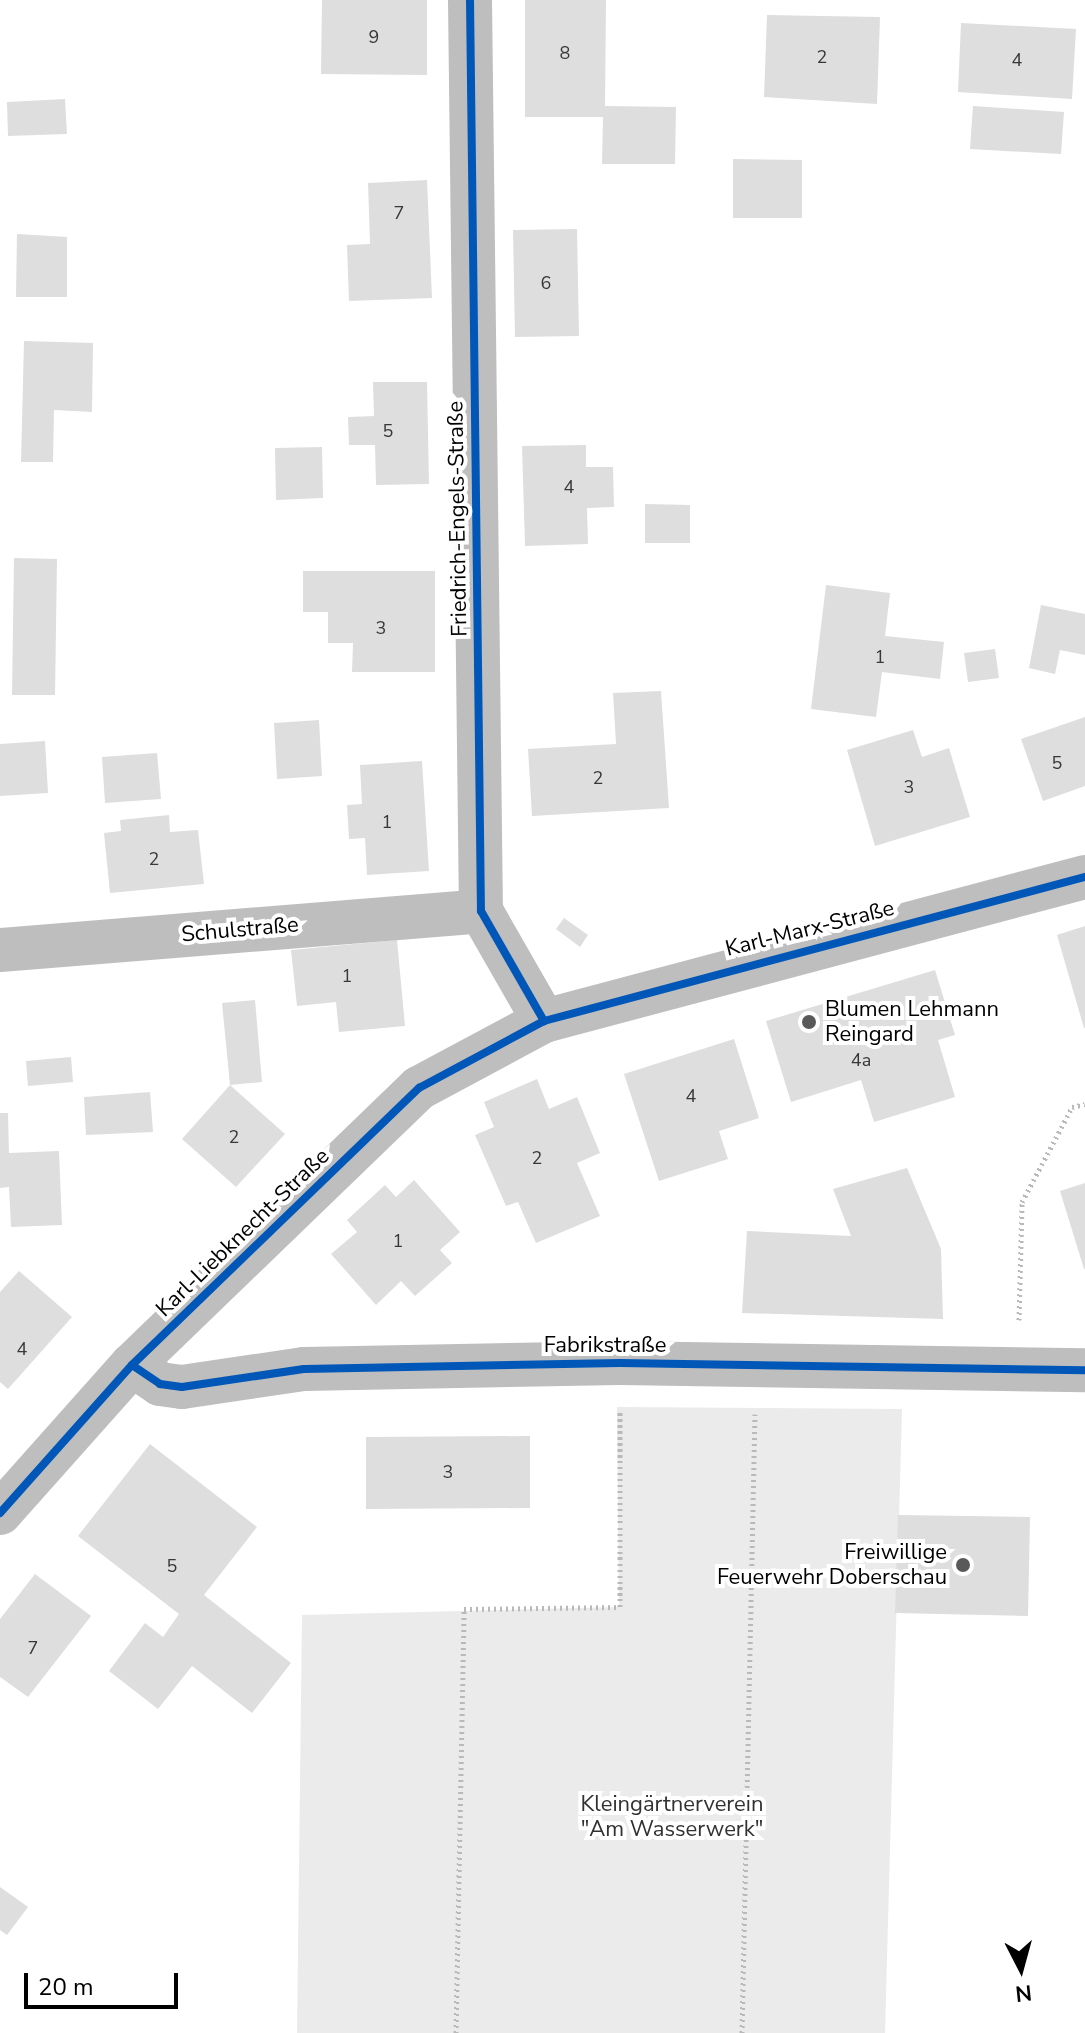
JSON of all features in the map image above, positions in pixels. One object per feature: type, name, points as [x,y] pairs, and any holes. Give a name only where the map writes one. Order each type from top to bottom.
[{"type":"street","name":"Friedrich-Engels-Straße","points":[[470,0],[481,911],[544,1021]]},
{"type":"street","name":"Karl-Marx-Straße","points":[[544,1021],[1085,877]]},
{"type":"street","name":"Schulstraße","points":[[0,950],[481,911]]},
{"type":"street","name":"Karl-Liebknecht-Straße","points":[[0,1513],[132,1365],[419,1088],[544,1021]]},
{"type":"street","name":"Fabrikstraße","points":[[132,1365],[160,1384],[182,1387],[304,1369],[620,1363],[1085,1370]]},
{"type":"path","points":[[1018,1369],[1022,1202],[1072,1107],[1085,1104]]},
{"type":"path","points":[[456,2033],[464,1609],[620,1607],[620,1363]]},
{"type":"path","points":[[742,2033],[756,1365]]},
{"type":"green space","name":"Kleingärtnerverein \"Am Wasserwerk\"","points":[[617,1407],[902,1409],[885,2033],[297,2033],[302,1615],[619,1607]]},
{"type":"building","points":[[322,0],[427,0],[427,75],[321,74]]},
{"type":"building","points":[[525,0],[606,0],[605,106],[676,107],[675,164],[602,164],[603,117],[525,117]]},
{"type":"building","points":[[767,15],[880,17],[877,104],[764,97]]},
{"type":"building","points":[[961,23],[1076,29],[1072,99],[958,92]]},
{"type":"building","points":[[65,99],[67,134],[8,136],[7,102]]},
{"type":"building","points":[[973,106],[1064,112],[1061,154],[970,149]]},
{"type":"building","points":[[733,159],[802,160],[802,218],[733,218]]},
{"type":"building","points":[[427,180],[432,298],[349,301],[347,245],[370,244],[368,183]]},
{"type":"building","points":[[577,229],[579,336],[515,337],[513,230]]},
{"type":"building","points":[[17,234],[67,237],[67,297],[16,297]]},
{"type":"building","points":[[24,341],[93,343],[92,412],[54,410],[53,462],[21,462]]},
{"type":"building","points":[[373,382],[427,382],[429,484],[376,485],[375,445],[349,445],[348,417],[374,416]]},
{"type":"building","points":[[586,445],[586,467],[613,467],[614,507],[587,508],[588,544],[525,546],[522,446]]},
{"type":"building","points":[[322,447],[323,498],[276,500],[275,448]]},
{"type":"building","points":[[645,504],[690,505],[690,543],[645,543]]},
{"type":"building","points":[[14,558],[57,559],[55,695],[12,695]]},
{"type":"building","points":[[303,571],[435,571],[435,672],[352,672],[353,643],[328,643],[328,612],[303,612]]},
{"type":"building","points":[[826,585],[890,593],[885,636],[944,642],[940,679],[882,672],[876,717],[811,709]]},
{"type":"building","points":[[1041,605],[1085,614],[1085,655],[1060,650],[1055,674],[1029,668]]},
{"type":"building","points":[[995,649],[999,678],[968,682],[964,653]]},
{"type":"building","points":[[661,691],[669,808],[532,816],[528,749],[616,744],[613,693]]},
{"type":"building","points":[[1085,717],[1085,786],[1043,801],[1021,739]]},
{"type":"building","points":[[319,720],[322,776],[277,779],[274,723]]},
{"type":"building","points":[[913,730],[922,757],[949,748],[970,817],[875,846],[847,750]]},
{"type":"building","points":[[45,741],[48,793],[0,796],[0,744]]},
{"type":"building","points":[[157,753],[161,799],[105,803],[102,757]]},
{"type":"building","points":[[422,761],[429,871],[367,875],[365,838],[349,839],[347,805],[362,804],[360,765]]},
{"type":"building","points":[[169,815],[170,832],[198,830],[204,884],[110,893],[104,833],[121,831],[120,820]]},
{"type":"building","points":[[564,918],[588,935],[580,947],[556,929]]},
{"type":"building","points":[[1085,926],[1085,1028],[1084,1028],[1057,935]]},
{"type":"building","points":[[397,940],[405,1026],[339,1032],[336,1002],[297,1006],[291,950]]},
{"type":"building","points":[[935,970],[955,1035],[938,1040],[955,1097],[874,1122],[861,1080],[791,1102],[766,1021]]},
{"type":"building","points":[[255,1000],[262,1082],[230,1085],[222,1003]]},
{"type":"building","points":[[734,1039],[759,1118],[719,1131],[728,1159],[659,1181],[624,1074]]},
{"type":"building","points":[[71,1057],[73,1082],[28,1086],[26,1061]]},
{"type":"building","points":[[537,1079],[549,1109],[577,1097],[600,1153],[577,1163],[600,1216],[536,1243],[518,1202],[506,1206],[475,1135],[494,1127],[484,1102]]},
{"type":"building","points":[[230,1085],[285,1134],[236,1187],[182,1139]]},
{"type":"building","points":[[150,1092],[153,1132],[86,1135],[84,1097]]},
{"type":"building","points":[[0,1113],[8,1113],[9,1153],[59,1151],[62,1225],[11,1227],[9,1187],[0,1188]]},
{"type":"building","points":[[907,1168],[941,1249],[943,1319],[742,1313],[747,1231],[851,1236],[833,1189]]},
{"type":"building","points":[[414,1180],[460,1232],[440,1250],[452,1263],[415,1296],[401,1281],[376,1305],[331,1254],[357,1232],[347,1220],[385,1185],[396,1197]]},
{"type":"building","points":[[1085,1183],[1085,1269],[1084,1269],[1060,1191]]},
{"type":"building","points":[[19,1271],[72,1317],[8,1389],[0,1382],[0,1292]]},
{"type":"building","points":[[530,1436],[530,1508],[366,1509],[366,1437]]},
{"type":"building","points":[[150,1444],[257,1527],[204,1595],[291,1663],[252,1713],[192,1666],[158,1709],[109,1671],[145,1623],[163,1637],[179,1614],[78,1536]]},
{"type":"building","name":"Freiwillige Feuerwehr Doberschau","points":[[898,1515],[1030,1517],[1028,1616],[895,1613]]},
{"type":"building","points":[[35,1574],[91,1616],[28,1697],[0,1677],[0,1619]]},
{"type":"building","points":[[0,1887],[28,1907],[7,1935],[0,1930]]},
{"type":"cycle path","points":[[470,0],[481,911],[544,1021]]},
{"type":"cycle path","points":[[0,1513],[132,1365],[419,1088],[544,1021],[1085,877]]},
{"type":"cycle path","points":[[132,1365],[160,1384],[182,1387],[304,1369],[620,1363],[1085,1370]]},
{"type":"place","name":"Blumen Lehmann Reingard","points":[[809,1022]]},
{"type":"place","name":"Freiwillige Feuerwehr Doberschau","points":[[963,1565]]}]
